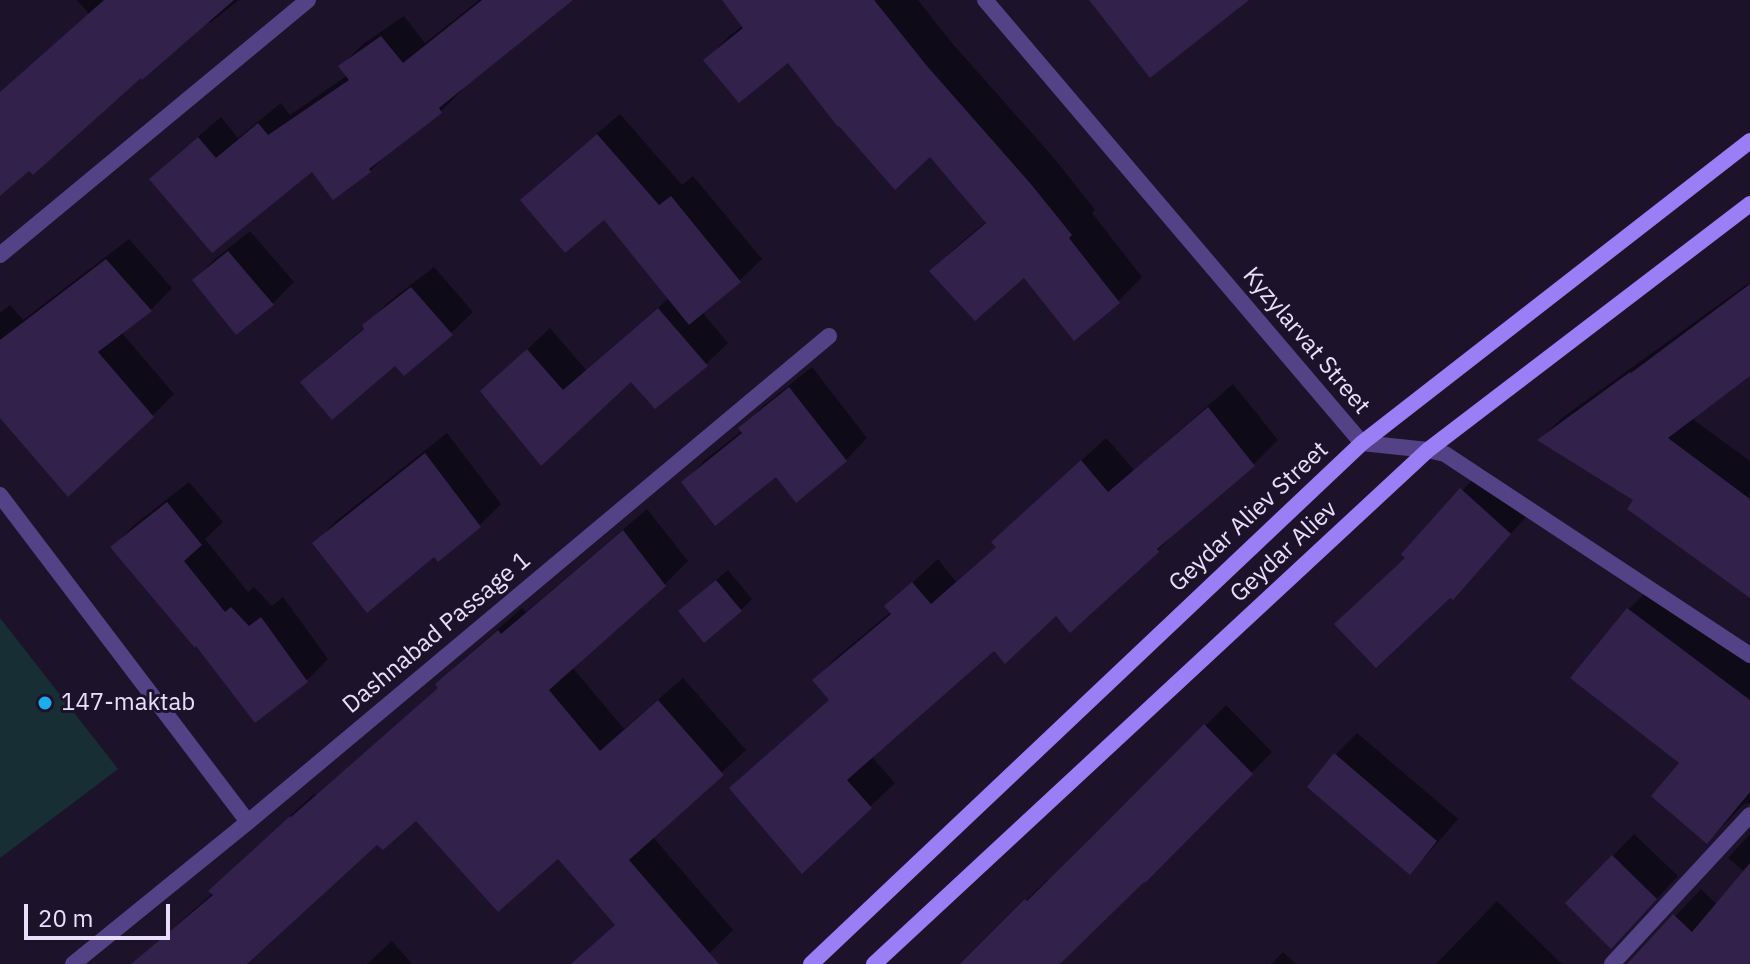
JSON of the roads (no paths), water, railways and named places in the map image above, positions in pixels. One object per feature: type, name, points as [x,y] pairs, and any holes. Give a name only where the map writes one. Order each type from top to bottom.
[{"type":"main road","name":"Geydar Aliev Street","points":[[811,964],[1362,443],[1750,141]]},
{"type":"main road","name":"Geydar Aliev","points":[[874,964],[1428,450],[1750,204]]},
{"type":"street","points":[[0,255],[308,0]]},
{"type":"street","name":"Kyzylarvat Street","points":[[985,0],[1362,443],[1445,454],[1750,655]]},
{"type":"street","name":"Dashnabad Passage 1","points":[[73,964],[248,822],[829,336]]},
{"type":"street","points":[[0,495],[248,822]]},
{"type":"street","points":[[1612,964],[1750,815]]},
{"type":"place","name":"147-maktab","points":[[45,703]]}]
